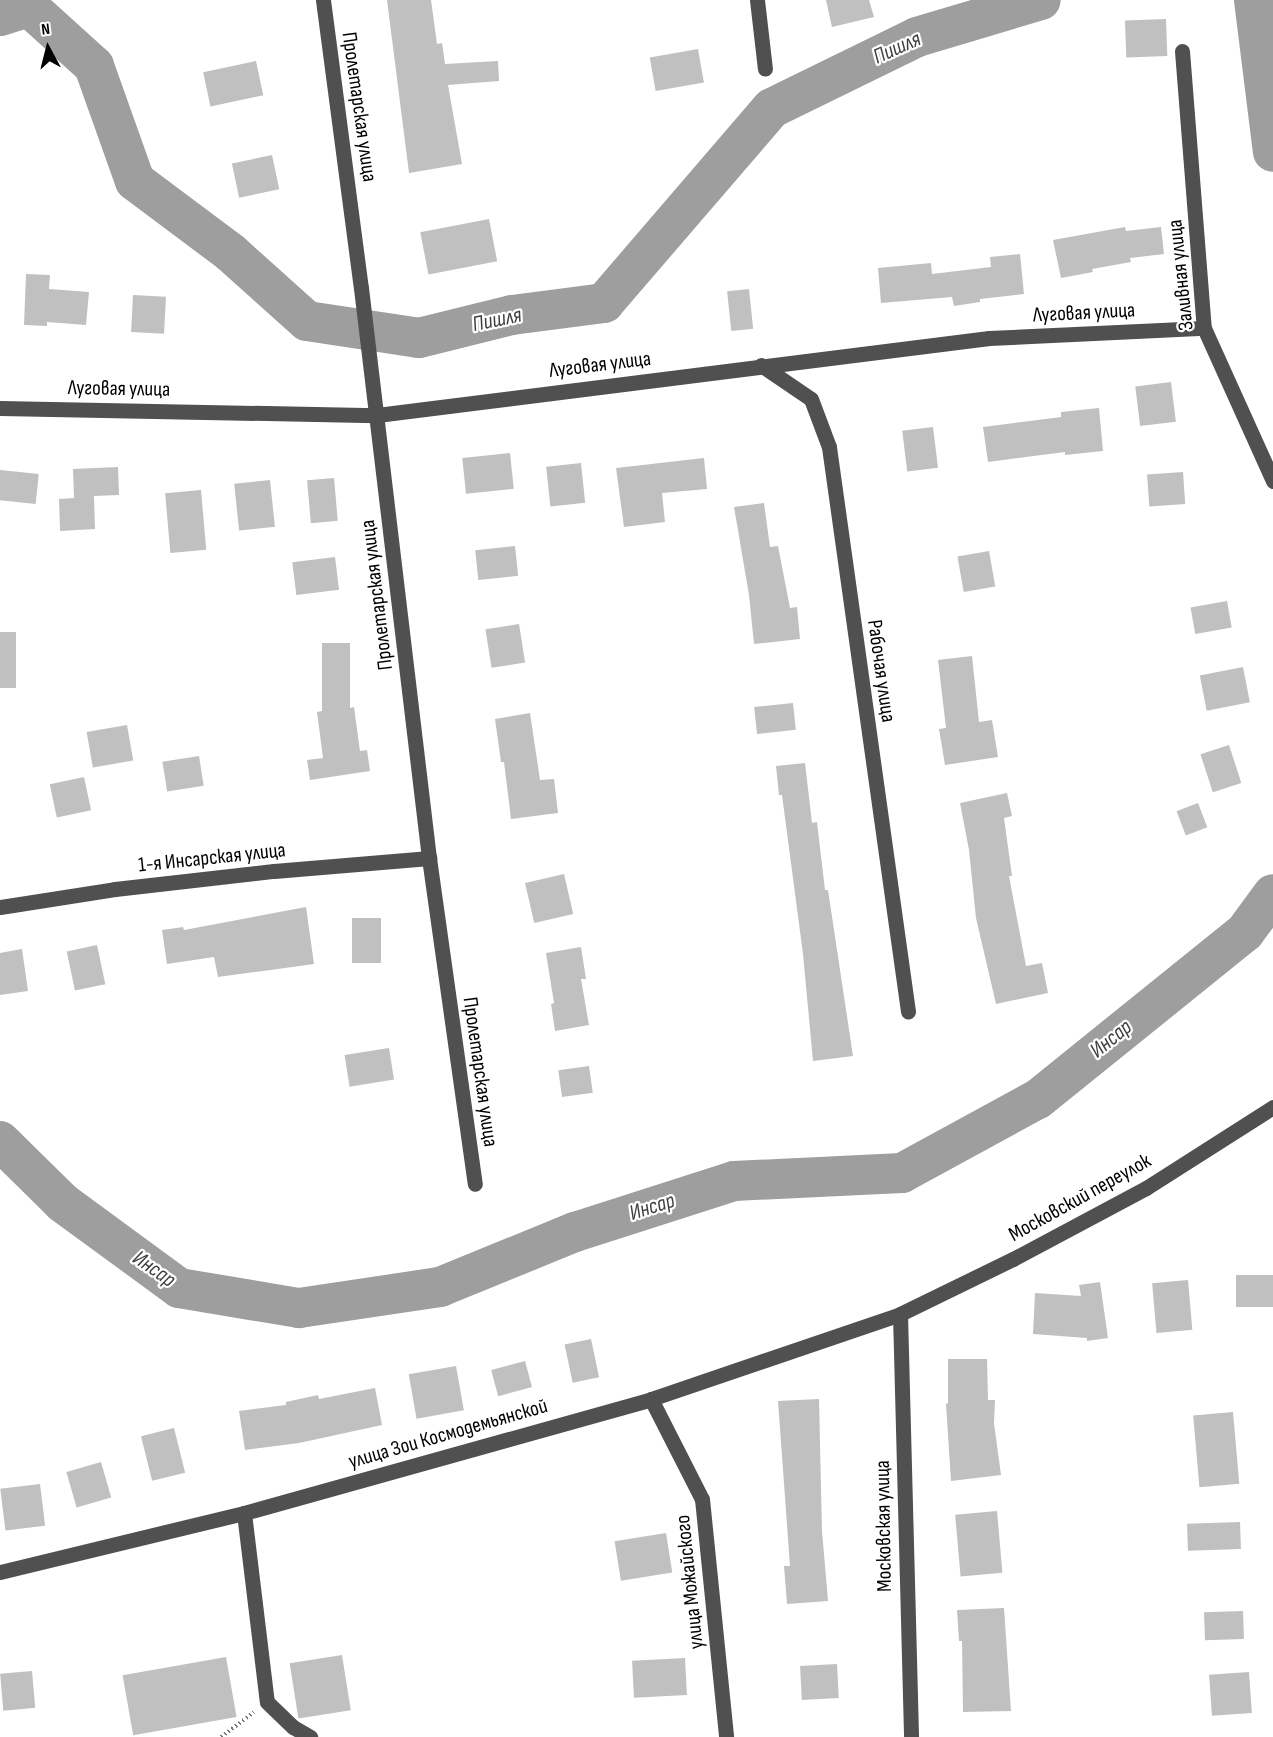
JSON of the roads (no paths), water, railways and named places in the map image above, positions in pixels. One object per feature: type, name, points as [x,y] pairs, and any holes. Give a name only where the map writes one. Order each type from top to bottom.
[{"type":"street","name":"Пролетарская улица","points":[[323,0],[377,415],[429,858],[475,1184]]},
{"type":"street","points":[[757,0],[765,69]]},
{"type":"street","name":"Заливная улица","points":[[1182,51],[1204,328],[1273,481]]},
{"type":"street","name":"Луговая улица","points":[[0,408],[377,415],[989,338],[1204,328]]},
{"type":"street","name":"Рабочая улица","points":[[760,365],[810,399],[829,447],[908,1011]]},
{"type":"street","name":"1-я Инсарская улица","points":[[0,907],[115,889],[274,871],[429,858]]},
{"type":"street","name":"Московский переулок","points":[[900,1314],[1013,1259],[1146,1188],[1273,1107]]},
{"type":"street","name":"улица Зои Космодемьянской","points":[[0,1572],[244,1513],[651,1399],[900,1314]]},
{"type":"street","name":"Московская улица","points":[[900,1314],[911,1737]]},
{"type":"street","name":"улица Можайского","points":[[651,1399],[702,1499],[726,1737]]},
{"type":"street","points":[[244,1513],[267,1702],[293,1727],[310,1737]]},
{"type":"waterway","name":"Пишля","points":[[0,16],[29,7],[94,66],[135,181],[230,252],[307,321],[419,338],[512,315],[604,303],[772,108],[917,37],[1041,0]]},
{"type":"waterway","name":"Инсар","points":[[1254,0],[1273,152]]},
{"type":"waterway","name":"Инсар","points":[[0,1141],[63,1203],[179,1288],[299,1308],[440,1287],[575,1232],[734,1181],[902,1173],[1038,1099],[1245,932],[1273,894]]}]
